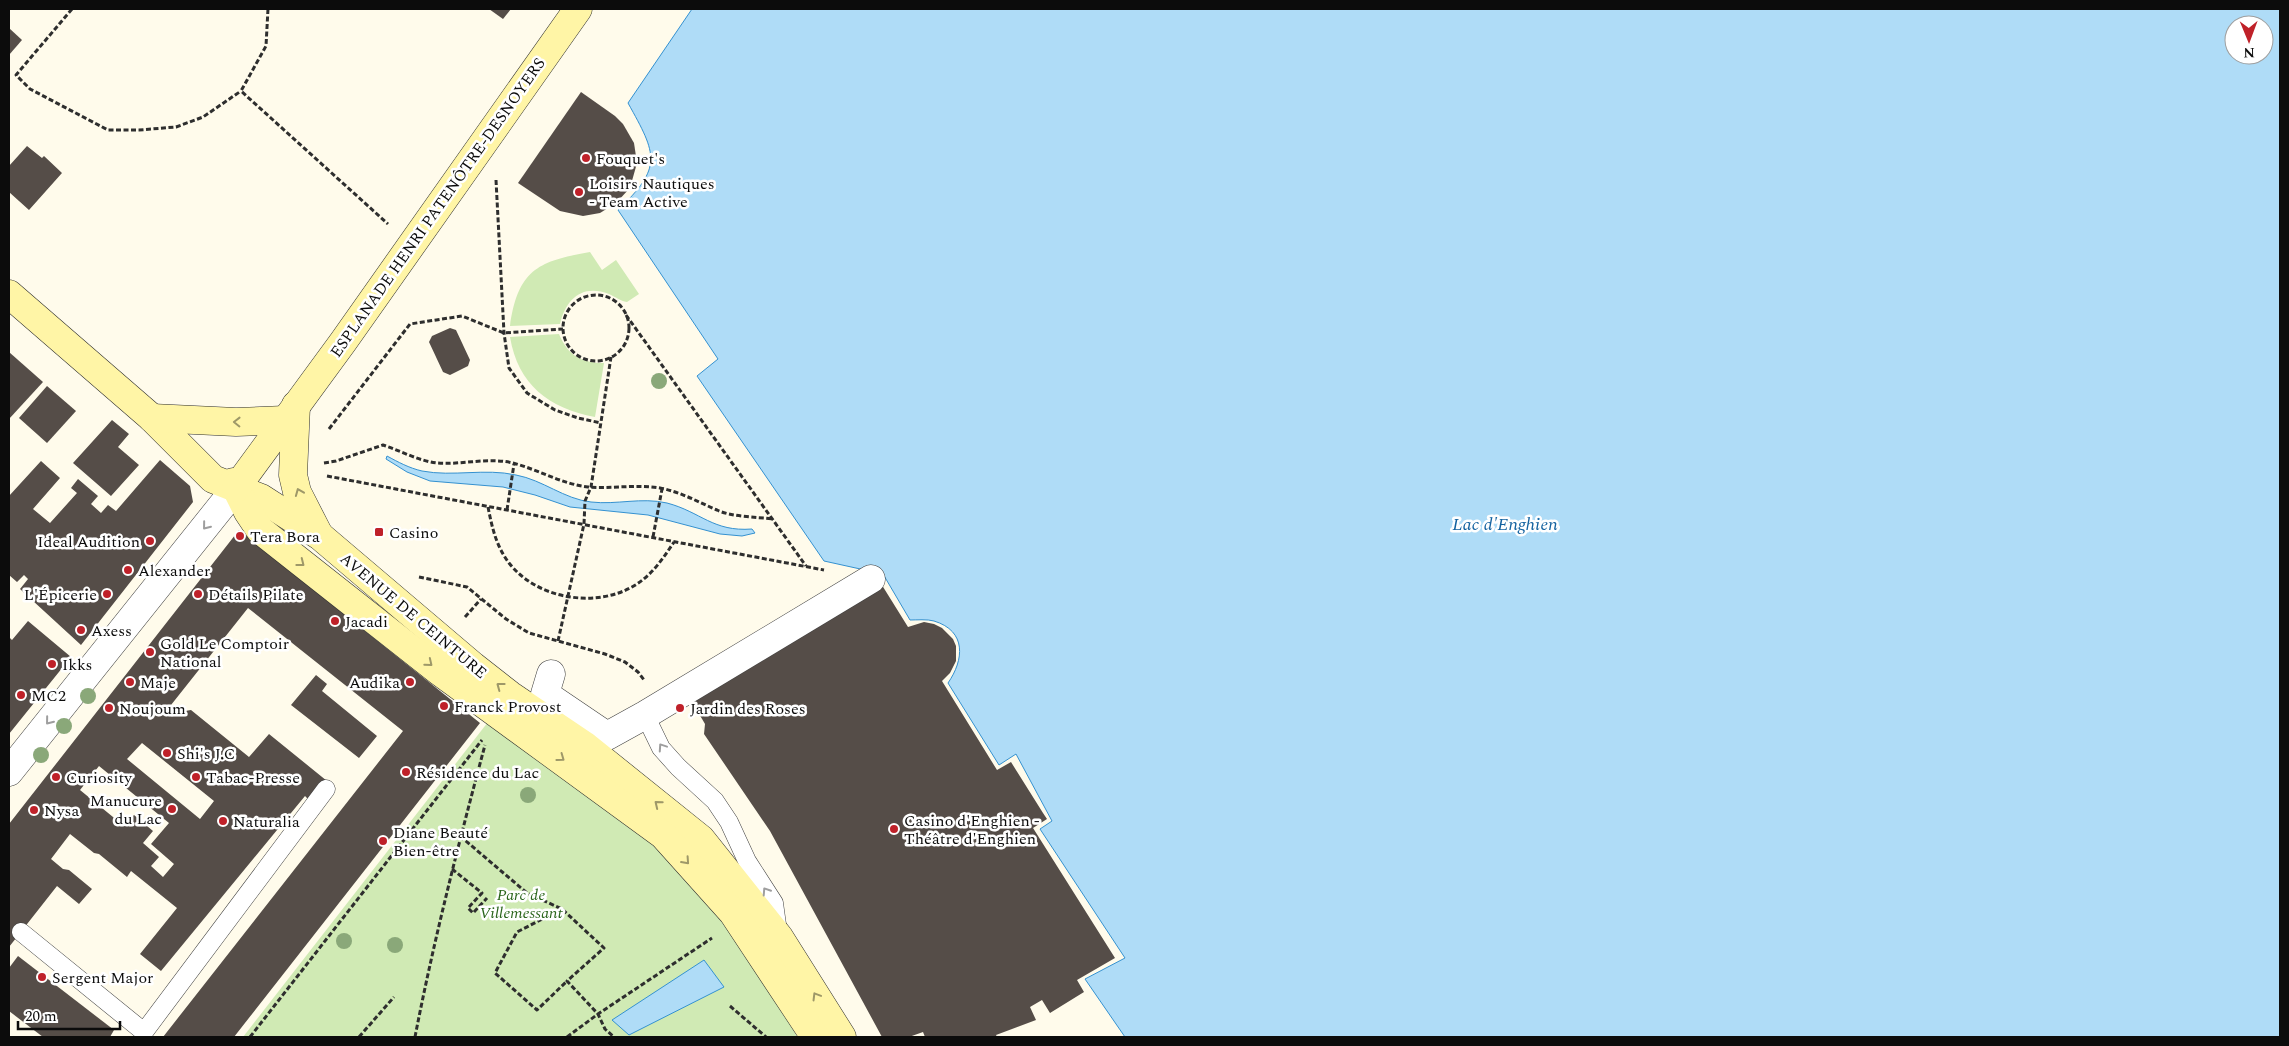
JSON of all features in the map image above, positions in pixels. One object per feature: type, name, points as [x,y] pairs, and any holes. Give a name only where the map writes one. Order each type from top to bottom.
[{"type":"main road","name":"ESPLANADE HENRI PATENÔTRE-DESNOYERS","points":[[236,488],[578,9]]},
{"type":"main road","points":[[9,294],[152,418],[225,463],[236,488]]},
{"type":"main road","points":[[152,418],[236,422],[291,413],[298,492],[320,536]]},
{"type":"main road","name":"AVENUE DE CEINTURE","points":[[236,488],[261,498],[320,536],[473,666],[510,695],[584,745],[701,839],[779,937],[842,1037]]},
{"type":"main road","name":"AVENUE DE CEINTURE","points":[[236,488],[260,530],[440,672],[581,773],[663,835],[733,913],[815,1037]]},
{"type":"street","points":[[9,772],[236,488]]},
{"type":"street","points":[[551,674],[545,694],[607,736],[871,579]]},
{"type":"lane","points":[[653,710],[662,748],[678,766],[716,801],[729,822],[747,861],[774,903],[779,937]]},
{"type":"lane","points":[[21,932],[144,1032],[326,789]]},
{"type":"path","points":[[72,9],[16,75],[30,90],[108,130],[176,127],[202,117],[241,91],[266,46],[268,9]]},
{"type":"path","points":[[241,91],[411,245]]},
{"type":"path","points":[[496,174],[504,333],[509,368],[527,393],[555,410],[600,423]]},
{"type":"path","points":[[626,315],[627,337],[622,347],[611,357],[596,361],[576,355],[567,343],[563,329],[564,317],[570,307],[588,296],[600,296],[611,299],[620,305],[806,566]]},
{"type":"path","points":[[326,435],[329,426],[410,324],[462,316],[504,333],[563,329]]},
{"type":"path","points":[[558,641],[584,524],[585,501],[592,487],[611,357]]},
{"type":"path","points":[[297,473],[318,464],[336,461],[383,445],[423,460],[438,463],[478,460],[514,464],[540,471],[568,484],[592,487],[628,486],[662,489],[695,498],[718,511],[773,519]]},
{"type":"path","points":[[506,510],[514,464]]},
{"type":"path","points":[[297,473],[488,506],[825,570]]},
{"type":"path","points":[[653,537],[662,489]]},
{"type":"path","points":[[488,506],[493,534],[509,563],[534,585],[568,597],[599,598],[630,588],[657,568],[674,542]]},
{"type":"path","points":[[418,577],[467,587],[506,619],[529,633],[605,654],[625,662],[638,672],[653,710]]},
{"type":"path","points":[[250,1037],[485,738],[431,954],[415,1037]]},
{"type":"path","points":[[460,836],[527,893],[562,909],[604,948],[537,1010],[495,973],[517,932],[562,909]]},
{"type":"path","points":[[452,869],[482,893],[468,908],[473,913],[487,898]]},
{"type":"path","points":[[567,1037],[598,1014],[720,933]]},
{"type":"path","points":[[567,981],[598,1014],[605,1030],[614,1037]]},
{"type":"path","points":[[359,1037],[394,997]]},
{"type":"path","points":[[730,1006],[766,1037]]},
{"type":"green space","points":[[590,252],[602,270],[616,260],[639,294],[627,302],[609,294],[591,291],[577,296],[571,301],[566,307],[560,324],[510,326],[519,292],[525,280],[534,271],[557,259]]},
{"type":"green space","points":[[559,334],[567,348],[577,357],[589,362],[604,363],[595,417],[578,413],[550,400],[538,392],[520,368],[510,337]]},
{"type":"green space","name":"Parc de Villemessant","points":[[488,722],[663,835],[733,913],[797,1037],[243,1037]]},
{"type":"water","name":"Lac d'Enghien","points":[[692,9],[2280,9],[2280,1037],[1125,1037],[1085,979],[1125,958],[1040,829],[1052,821],[1016,754],[999,765],[948,683],[957,665],[959,656],[957,639],[945,626],[934,621],[910,620],[883,574],[824,561],[697,376],[718,359],[618,210],[633,195],[649,171],[651,160],[649,148],[628,103]]},
{"type":"water","points":[[387,456],[408,467],[434,473],[493,472],[526,477],[572,497],[591,502],[657,501],[667,503],[717,524],[739,529],[752,529],[755,533],[742,536],[720,534],[648,515],[570,507],[503,487],[430,481],[407,472],[386,459]]},
{"type":"water","points":[[704,960],[724,987],[629,1035],[612,1020]]},
{"type":"building","points":[[489,9],[511,9],[503,19]]},
{"type":"building","points":[[9,28],[22,40],[9,55]]},
{"type":"building","name":"Fouquet's","points":[[581,92],[615,116],[623,124],[634,143],[637,163],[630,188],[616,203],[600,213],[583,216],[560,211],[518,183]]},
{"type":"building","points":[[27,146],[42,158],[44,156],[62,173],[29,210],[9,192],[9,166]]},
{"type":"building","points":[[450,328],[456,330],[470,360],[468,366],[450,375],[443,372],[429,342],[432,336]]},
{"type":"building","points":[[9,352],[43,382],[9,419]]},
{"type":"building","points":[[47,386],[76,411],[47,443],[19,418]]},
{"type":"building","points":[[112,420],[129,434],[118,447],[139,465],[111,496],[73,463]]},
{"type":"building","points":[[160,460],[190,486],[193,502],[81,645],[20,589],[28,579],[24,575],[17,582],[9,575],[9,496],[41,461],[60,478],[33,509],[50,523],[77,493],[71,488],[78,479],[98,496],[91,504],[101,513],[108,505],[116,511]]},
{"type":"building","points":[[239,530],[480,723],[234,1037],[163,1037],[403,731],[248,608],[171,705],[179,712],[191,710],[249,757],[269,734],[327,781],[310,801],[305,796],[161,971],[140,954],[177,908],[131,871],[127,877],[70,834],[51,859],[63,869],[69,870],[92,889],[79,904],[57,886],[9,947],[9,824]],"holes":[[[142,743],[214,801],[200,819],[127,759]],[[99,766],[169,823],[151,844],[174,864],[163,877],[151,866],[159,857],[143,843],[153,831],[134,815],[124,826],[80,790]]]},
{"type":"building","name":"Casino d'Enghien - Théâtre d'Enghien","points":[[880,582],[908,627],[924,622],[934,624],[942,628],[953,639],[956,646],[956,661],[950,673],[942,681],[997,770],[1011,762],[1047,819],[1033,828],[1115,958],[1077,980],[1084,992],[1050,1013],[1042,1000],[1030,1007],[1036,1020],[996,1035],[997,1037],[925,1037],[923,1032],[909,1037],[882,1037],[770,831],[704,734],[705,724],[691,700]]},
{"type":"building","points":[[28,621],[71,657],[9,734],[9,637],[12,640]]},
{"type":"building","points":[[316,675],[327,684],[322,691],[377,736],[359,758],[291,705]]},
{"type":"building","points":[[18,956],[114,1030],[110,1037],[43,1037],[9,1011],[9,968]]},
{"type":"place","name":"Fouquet's","points":[[586,158]]},
{"type":"place","name":"Loisirs Nautiques - Team Active","points":[[579,192]]},
{"type":"place","name":"Casino","points":[[379,532]]},
{"type":"place","name":"Tera Bora","points":[[240,536]]},
{"type":"place","name":"Ideal Audition","points":[[150,541]]},
{"type":"place","name":"Alexander","points":[[128,570]]},
{"type":"place","name":"L'Épicerie","points":[[107,594]]},
{"type":"place","name":"Détails Pilate","points":[[198,594]]},
{"type":"place","name":"Jacadi","points":[[335,621]]},
{"type":"place","name":"Axess","points":[[81,630]]},
{"type":"place","name":"Gold Le Comptoir National","points":[[150,652]]},
{"type":"place","name":"Ikks","points":[[52,664]]},
{"type":"place","name":"Maje","points":[[130,682]]},
{"type":"place","name":"Audika","points":[[410,682]]},
{"type":"place","name":"MC2","points":[[21,695]]},
{"type":"place","name":"Franck Provost","points":[[444,706]]},
{"type":"place","name":"Noujoum","points":[[109,708]]},
{"type":"place","name":"Jardin des Roses","points":[[680,708]]},
{"type":"place","name":"Shi's J.C","points":[[167,753]]},
{"type":"place","name":"Résidence du Lac","points":[[406,772]]},
{"type":"place","name":"Curiosity","points":[[56,777]]},
{"type":"place","name":"Tabac-Presse","points":[[196,777]]},
{"type":"place","name":"Manucure du Lac","points":[[172,809]]},
{"type":"place","name":"Nysa","points":[[34,810]]},
{"type":"place","name":"Naturalia","points":[[223,821]]},
{"type":"place","name":"Casino d'Enghien - Théâtre d'Enghien","points":[[894,829]]},
{"type":"place","name":"Diane Beauté Bien-être","points":[[383,841]]},
{"type":"place","name":"Sergent Major","points":[[42,977]]}]
